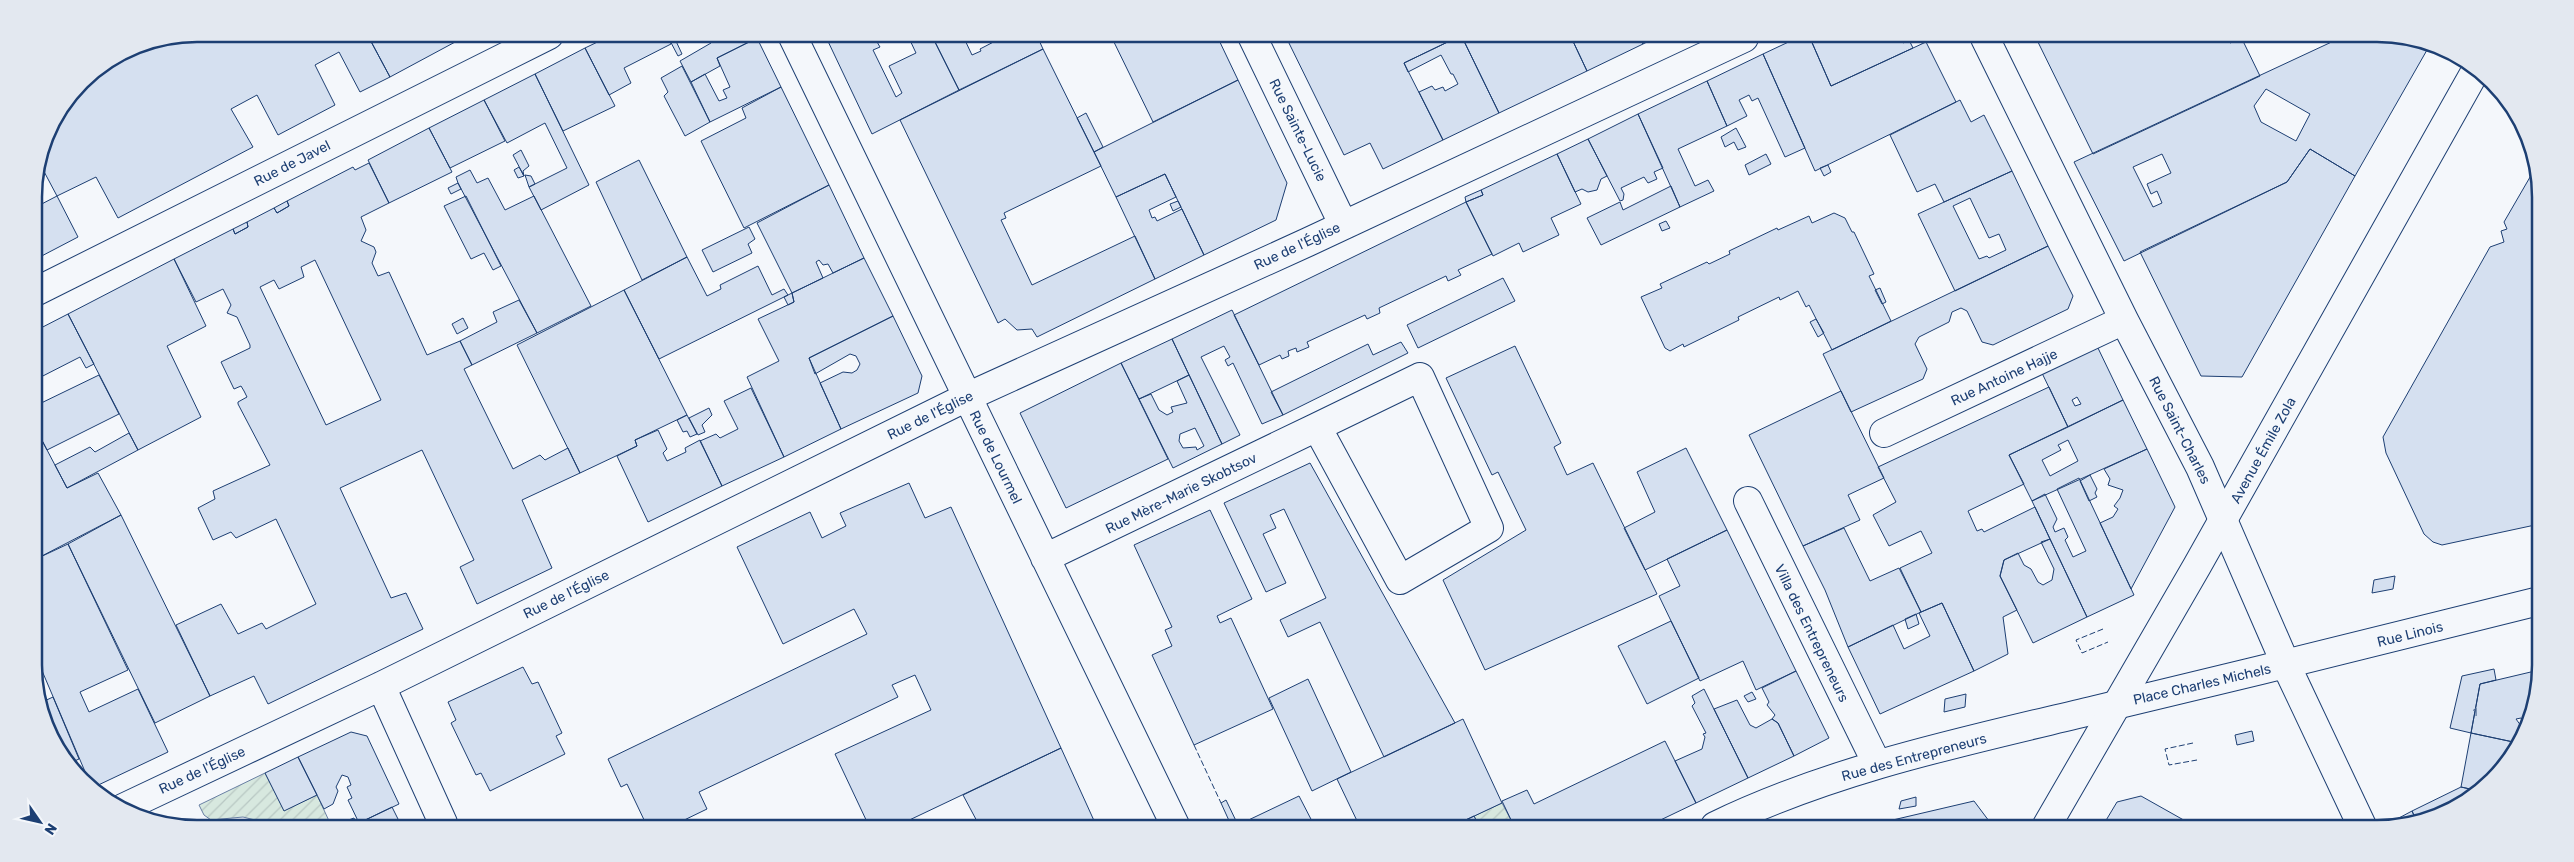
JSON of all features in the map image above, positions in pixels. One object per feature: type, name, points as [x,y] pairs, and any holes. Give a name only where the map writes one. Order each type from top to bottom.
[{"type":"street","name":"Rue de l'Église","points":[[131,804],[381,686],[967,397],[1735,42]]},
{"type":"street","name":"Rue Saint-Charles","points":[[1987,42],[2124,320],[2200,467],[2286,665],[2359,819]]},
{"type":"street","name":"Rue de Javel","points":[[43,288],[532,43]]},
{"type":"street","name":"Rue de Lourmel","points":[[796,43],[1171,820]]},
{"type":"street","name":"Rue Sainte-Lucie","points":[[1255,43],[1343,224]]},
{"type":"street","name":"Avenue Émile Zola","points":[[2051,819],[2223,520],[2472,76]]},
{"type":"street","name":"Rue Antoine Hajje","points":[[1884,433],[2124,320]]},
{"type":"street","name":"Rue Mère-Marie Skobtsov","points":[[1045,558],[1420,377],[1488,528],[1400,580],[1317,427]]},
{"type":"street","name":"Villa des Entrepreneurs","points":[[1748,502],[1877,764]]},
{"type":"street","name":"Rue Linois","points":[[2286,665],[2532,603]]},
{"type":"street","name":"Place Charles Michels","points":[[2118,704],[2286,665]]},
{"type":"street","points":[[381,686],[443,820]]},
{"type":"street","name":"Rue des Entrepreneurs","points":[[1729,819],[1763,803],[1877,764],[2118,704]]},
{"type":"shaded area","points":[[265,773],[284,810],[317,795],[329,820],[255,820],[243,817],[211,820],[204,815],[199,805]]},
{"type":"shaded area","points":[[1502,803],[1511,819],[1476,819],[1474,816]]},
{"type":"building","points":[[1289,42],[1447,42],[1404,63],[1443,140],[1383,169],[1370,143],[1344,155]]},
{"type":"building","points":[[1447,42],[1465,42],[1499,113],[1443,140],[1419,92],[1432,86],[1435,90],[1443,87],[1445,91],[1458,84],[1453,74],[1451,74],[1441,55],[1408,72],[1404,63]]},
{"type":"building","points":[[1465,42],[1574,42],[1587,71],[1499,113]]},
{"type":"building","points":[[1574,42],[1642,42],[1643,44],[1587,71]]},
{"type":"building","points":[[1788,42],[1812,42],[1831,86],[1926,42],[1956,102],[1815,171],[1763,54]]},
{"type":"building","points":[[1812,42],[1910,42],[1913,48],[1831,86]]},
{"type":"building","points":[[2038,42],[2243,42],[2260,76],[2093,154]]},
{"type":"building","points":[[2332,42],[2376,42],[2396,44],[2426,51],[2355,176],[2310,149],[2287,182],[2124,261],[2074,162]],"holes":[[[2266,89],[2310,114],[2296,141],[2261,122],[2254,106]],[[2162,154],[2171,173],[2147,184],[2151,194],[2157,191],[2162,203],[2153,207],[2133,167]]]},
{"type":"building","points":[[188,43],[372,43],[390,77],[360,92],[339,52],[315,65],[335,105],[278,135],[257,95],[231,109],[253,147],[118,218],[96,177],[57,196],[45,173],[54,138],[63,120],[81,95],[95,81],[138,54],[168,45]]},
{"type":"building","points":[[372,43],[453,43],[390,77]]},
{"type":"building","points":[[596,43],[671,44],[624,68],[631,83],[609,95],[585,48]]},
{"type":"building","points":[[671,43],[677,43],[682,54],[678,56]]},
{"type":"building","points":[[711,43],[748,43],[717,58],[720,66],[691,82],[680,61]]},
{"type":"building","points":[[748,43],[759,43],[781,87],[710,122],[691,82],[705,74],[719,101],[727,98],[723,90],[730,87],[717,58]]},
{"type":"building","points":[[829,43],[877,43],[880,47],[873,50],[896,97],[902,93],[889,66],[916,53],[911,43],[935,43],[959,90],[872,134]]},
{"type":"building","points":[[935,43],[966,43],[972,55],[992,43],[1040,43],[1043,49],[959,90]]},
{"type":"building","points":[[1114,43],[1220,43],[1238,80],[1153,122]]},
{"type":"building","points":[[585,48],[615,106],[563,131],[535,74]]},
{"type":"building","points":[[1043,49],[1101,166],[1004,213],[1006,218],[1001,220],[1032,285],[1135,236],[1155,279],[1037,337],[1032,329],[1017,330],[1005,319],[998,323],[900,120]]},
{"type":"building","points":[[1763,54],[1805,148],[1785,157],[1758,98],[1752,101],[1749,95],[1739,100],[1747,116],[1727,126],[1707,81]]},
{"type":"building","points":[[682,66],[710,122],[685,136],[664,96],[668,92],[661,78]]},
{"type":"building","points":[[535,74],[589,185],[541,210],[529,187],[567,168],[545,123],[507,143],[484,100]]},
{"type":"building","points":[[1238,80],[1287,183],[1276,220],[1204,255],[1165,174],[1116,197],[1094,152]]},
{"type":"building","points":[[1707,81],[1727,126],[1678,149],[1695,186],[1708,180],[1714,191],[1680,207],[1638,114]]},
{"type":"building","points":[[781,87],[829,185],[744,228],[701,141],[746,118],[742,108]]},
{"type":"building","points":[[484,100],[505,141],[450,168],[429,128]]},
{"type":"building","points":[[1960,100],[1971,122],[1984,115],[2012,171],[1944,202],[1935,184],[1917,192],[1890,135]]},
{"type":"building","points":[[1086,113],[1103,147],[1094,152],[1077,118]]},
{"type":"building","points":[[1638,114],[1663,168],[1654,172],[1657,179],[1648,183],[1644,177],[1621,188],[1624,194],[1623,200],[1620,201],[1588,139]]},
{"type":"building","points":[[429,128],[452,172],[389,203],[368,160]]},
{"type":"building","points":[[1736,128],[1746,147],[1738,150],[1734,142],[1725,147],[1721,137]]},
{"type":"building","points":[[1588,139],[1607,176],[1601,179],[1597,190],[1588,192],[1582,189],[1575,192],[1557,154]]},
{"type":"building","points":[[2310,149],[2355,176],[2242,377],[2201,376],[2140,252],[2287,182]]},
{"type":"building","points":[[521,150],[529,166],[523,171],[524,176],[513,155]]},
{"type":"building","points":[[1557,154],[1581,204],[1551,218],[1559,235],[1523,252],[1519,243],[1493,256],[1466,202],[1483,195],[1481,190]]},
{"type":"building","points":[[1766,154],[1771,164],[1749,175],[1745,165]]},
{"type":"building","points":[[639,160],[687,257],[642,280],[596,182]]},
{"type":"building","points":[[369,163],[389,203],[361,217],[366,230],[361,241],[374,247],[376,252],[372,263],[378,276],[389,272],[427,355],[460,341],[472,365],[464,369],[513,469],[540,455],[545,460],[568,448],[580,473],[522,500],[552,568],[477,604],[460,567],[474,560],[422,450],[340,488],[391,598],[406,593],[423,629],[268,704],[254,676],[210,696],[176,625],[221,604],[238,634],[262,623],[266,629],[316,604],[276,519],[236,538],[231,532],[213,540],[198,508],[215,499],[213,491],[270,465],[238,404],[238,402],[247,397],[241,386],[234,389],[221,362],[250,348],[237,317],[227,313],[231,305],[223,289],[196,302],[174,259],[233,229],[235,234],[248,227],[247,222],[274,208],[277,213],[289,206],[287,201],[353,167],[355,170]],"holes":[[[315,260],[381,400],[326,425],[260,287],[274,280],[279,289],[304,277],[301,267]]]},
{"type":"building","points":[[1828,165],[1831,172],[1824,176],[1820,168]]},
{"type":"building","points":[[519,167],[524,176],[518,178],[514,170]]},
{"type":"building","points":[[470,170],[477,183],[488,178],[505,210],[534,196],[591,306],[537,333],[458,183],[456,177]]},
{"type":"building","points":[[2012,171],[2048,246],[1955,291],[1918,214]],"holes":[[[1970,198],[1989,238],[1999,234],[2006,250],[1989,258],[1987,256],[1979,259],[1953,206]]]},
{"type":"building","points":[[1165,174],[1176,197],[1149,210],[1152,218],[1155,217],[1157,221],[1182,209],[1204,255],[1155,279],[1116,197]]},
{"type":"building","points":[[525,175],[531,176],[535,184],[529,187]]},
{"type":"building","points":[[2530,177],[2532,198],[2532,526],[2442,545],[2433,542],[2424,534],[2386,453],[2383,437],[2490,247],[2504,242],[2501,231],[2507,229],[2504,222]]},
{"type":"building","points":[[458,183],[461,189],[451,194],[448,188]]},
{"type":"building","points":[[829,185],[864,258],[833,273],[828,264],[823,265],[819,260],[816,262],[823,278],[792,293],[757,223]]},
{"type":"building","points":[[1671,186],[1680,207],[1601,245],[1587,218],[1620,202],[1623,210]]},
{"type":"building","points":[[1481,190],[1483,195],[1466,202],[1465,197]]},
{"type":"building","points":[[57,196],[78,237],[43,255],[43,203]]},
{"type":"building","points":[[466,196],[501,266],[493,270],[484,253],[471,259],[444,206]]},
{"type":"building","points":[[287,201],[289,206],[277,213],[274,208]]},
{"type":"building","points":[[1178,201],[1181,207],[1173,211],[1170,204]]},
{"type":"building","points":[[1466,202],[1492,254],[1458,270],[1461,275],[1448,281],[1446,276],[1379,308],[1380,313],[1367,319],[1365,315],[1307,342],[1309,347],[1297,352],[1296,348],[1288,351],[1289,356],[1282,359],[1280,355],[1259,365],[1234,315]]},
{"type":"building","points":[[1834,213],[1845,218],[1852,232],[1854,232],[1874,274],[1869,276],[1891,321],[1832,350],[1809,305],[1806,307],[1798,291],[1780,300],[1779,297],[1738,317],[1739,320],[1684,347],[1683,344],[1670,351],[1665,348],[1641,297],[1662,288],[1660,284],[1707,262],[1709,264],[1730,254],[1729,251],[1777,228],[1778,230],[1809,216],[1812,223]]},
{"type":"building","points":[[1666,221],[1670,228],[1662,231],[1659,224]]},
{"type":"building","points":[[247,222],[248,227],[235,234],[233,229]]},
{"type":"building","points":[[749,227],[755,239],[748,244],[752,253],[713,272],[702,250]]},
{"type":"building","points":[[2048,246],[2073,296],[2068,309],[1993,345],[1982,342],[1967,311],[1961,308],[1952,312],[1949,322],[1919,337],[1915,344],[1927,369],[1923,379],[1851,412],[1823,354]]},
{"type":"building","points":[[687,257],[707,296],[721,289],[720,285],[758,266],[772,295],[784,289],[788,295],[659,359],[624,290]]},
{"type":"building","points":[[864,258],[893,316],[809,358],[841,429],[784,457],[747,377],[779,361],[758,319],[794,302],[792,293]]},
{"type":"building","points":[[174,259],[206,326],[167,346],[201,417],[138,450],[68,314]]},
{"type":"building","points":[[1503,278],[1515,301],[1418,348],[1407,325]]},
{"type":"building","points":[[1880,288],[1886,302],[1882,304],[1875,290]]},
{"type":"building","points":[[624,290],[687,415],[635,440],[637,446],[580,473],[517,345]]},
{"type":"building","points":[[792,293],[794,302],[788,305],[784,297]]},
{"type":"building","points":[[519,300],[537,333],[472,365],[460,341],[497,322],[493,312]]},
{"type":"building","points":[[1232,310],[1283,415],[1262,424],[1233,363],[1228,366],[1225,360],[1230,357],[1224,346],[1201,357],[1240,435],[1222,444],[1172,339]]},
{"type":"building","points":[[68,314],[94,364],[86,368],[80,357],[43,376],[43,327]]},
{"type":"building","points":[[893,316],[922,376],[918,393],[841,429],[820,383],[843,372],[852,373],[857,370],[860,364],[856,356],[850,354],[815,374],[809,358]]},
{"type":"building","points":[[463,318],[468,328],[457,334],[452,324]]},
{"type":"building","points":[[1816,319],[1824,333],[1818,337],[1810,322]]},
{"type":"building","points":[[1172,339],[1189,375],[1139,399],[1121,363]]},
{"type":"building","points":[[1401,342],[1408,353],[1283,415],[1271,392],[1368,344],[1373,355]]},
{"type":"building","points":[[1515,346],[1561,443],[1554,447],[1567,475],[1593,463],[1657,594],[1485,670],[1443,580],[1526,530],[1498,472],[1492,475],[1446,378]]},
{"type":"building","points":[[2097,346],[2123,400],[2068,427],[2041,371]],"holes":[[[2077,397],[2081,404],[2075,406],[2072,400]]]},
{"type":"building","points":[[1121,363],[1168,459],[1066,508],[1020,413]]},
{"type":"building","points":[[99,375],[119,414],[47,450],[42,441],[43,402]]},
{"type":"building","points":[[1189,375],[1222,444],[1173,468],[1139,399],[1151,394],[1159,410],[1167,415],[1173,412],[1171,407],[1187,403],[1177,381]],"holes":[[[1195,428],[1204,446],[1197,450],[1196,447],[1183,448],[1179,441],[1180,434]]]},
{"type":"building","points":[[2049,387],[2068,427],[2009,455],[2024,484],[1968,511],[1977,531],[1982,529],[1984,532],[2035,507],[2050,539],[2004,560],[2000,576],[2017,610],[2003,617],[2008,654],[1974,671],[1942,603],[1921,612],[1900,568],[1932,553],[1921,531],[1889,546],[1873,515],[1896,502],[1878,467]]},
{"type":"building","points":[[751,388],[784,457],[722,486],[700,441],[716,434],[720,438],[738,429],[724,401]]},
{"type":"building","points":[[1841,391],[1884,478],[1848,495],[1860,520],[1803,546],[1749,435]]},
{"type":"building","points":[[2123,400],[2147,449],[2032,501],[2009,455]],"holes":[[[2068,440],[2078,461],[2050,476],[2042,460],[2061,450],[2058,445]]]},
{"type":"building","points":[[709,408],[712,415],[702,425],[705,432],[698,435],[689,418]]},
{"type":"building","points":[[687,415],[697,434],[690,437],[687,431],[683,432],[677,420]]},
{"type":"building","points":[[658,430],[667,449],[663,453],[667,461],[686,452],[685,448],[700,440],[722,486],[648,522],[617,456],[637,446],[635,440]]},
{"type":"building","points":[[129,433],[138,450],[67,488],[55,465],[90,447],[95,452]]},
{"type":"building","points":[[42,441],[67,488],[98,473],[121,515],[42,556]]},
{"type":"building","points":[[1686,448],[1727,530],[1645,570],[1624,528],[1655,512],[1637,472]]},
{"type":"building","points":[[2147,449],[2175,507],[2131,589],[2100,523],[2113,517],[2118,509],[2114,506],[2123,490],[2108,485],[2110,479],[2104,469]]},
{"type":"building","points":[[1310,463],[1455,723],[1384,757],[1320,622],[1288,637],[1280,620],[1326,598],[1284,509],[1270,515],[1276,528],[1263,534],[1286,583],[1266,592],[1224,503]]},
{"type":"building","points":[[2090,475],[2097,489],[2095,493],[2097,497],[2089,501],[2080,481]]},
{"type":"building","points":[[2079,478],[2134,595],[2087,617],[2032,501],[2045,494],[2057,519],[2053,527],[2055,532],[2064,528],[2068,537],[2065,540],[2073,557],[2086,551],[2057,489]]},
{"type":"building","points":[[909,483],[925,518],[951,507],[1061,748],[910,820],[866,820],[835,754],[931,710],[915,675],[892,685],[898,697],[699,792],[707,809],[685,820],[644,820],[627,784],[621,787],[608,759],[867,634],[854,609],[783,644],[737,547],[810,512],[822,538],[846,526],[840,513]]},
{"type":"building","points":[[1210,510],[1252,599],[1217,616],[1220,623],[1231,618],[1273,709],[1194,745],[1152,655],[1172,646],[1165,630],[1172,627],[1134,545]]},
{"type":"building","points":[[121,515],[210,696],[155,723],[68,544]]},
{"type":"building","points":[[1844,528],[1870,581],[1899,568],[1921,612],[1848,647],[1825,590],[1803,546]]},
{"type":"building","points":[[1727,530],[1796,671],[1756,690],[1743,661],[1700,681],[1659,596],[1680,586],[1667,559]]},
{"type":"building","points":[[2050,539],[2087,617],[2033,643],[2000,576],[2004,560],[2018,553],[2024,565],[2031,569],[2038,582],[2043,585],[2052,580],[2054,569],[2041,542]]},
{"type":"building","points":[[68,544],[128,670],[80,692],[89,712],[138,689],[168,752],[100,784],[85,771],[43,673],[42,556]]},
{"type":"building","points":[[2395,576],[2393,589],[2372,593],[2374,580]]},
{"type":"building","points":[[1942,603],[1974,671],[1880,714],[1848,647],[1893,625],[1904,649],[1930,636],[1919,613]]},
{"type":"building","points":[[1916,614],[1919,624],[1908,629],[1905,619]]},
{"type":"building","points":[[1671,621],[1699,678],[1647,704],[1618,646]]},
{"type":"building","points":[[523,667],[532,684],[538,682],[562,733],[556,736],[565,754],[490,791],[481,773],[476,775],[451,723],[456,720],[448,702]]},
{"type":"building","points":[[2494,669],[2496,680],[2480,684],[2471,733],[2450,728],[2462,676]]},
{"type":"building","points":[[1796,671],[1829,738],[1794,756],[1778,723],[1772,719],[1775,715],[1767,705],[1769,702],[1762,688]]},
{"type":"building","points":[[2531,672],[2526,704],[2522,719],[2516,719],[2520,724],[2511,742],[2471,733],[2480,684]]},
{"type":"building","points":[[1308,679],[1351,772],[1312,791],[1269,698]]},
{"type":"building","points":[[1704,689],[1748,778],[1696,803],[1675,761],[1702,749],[1705,737],[1703,734],[1706,733],[1692,706],[1695,703],[1692,696]]},
{"type":"building","points":[[1752,692],[1756,699],[1748,702],[1744,696]]},
{"type":"building","points":[[1966,694],[1965,707],[1944,712],[1945,699]]},
{"type":"building","points":[[53,697],[79,759],[76,760],[59,733],[47,700]]},
{"type":"building","points":[[1737,700],[1750,725],[1756,728],[1772,719],[1778,723],[1794,756],[1748,778],[1714,709]]},
{"type":"building","points":[[1463,719],[1502,803],[1467,819],[1356,819],[1337,779]]},
{"type":"building","points":[[2252,731],[2254,741],[2237,745],[2235,735]]},
{"type":"building","points":[[351,732],[367,736],[399,804],[365,820],[358,820],[348,800],[352,798],[347,787],[351,785],[348,777],[342,775],[336,787],[338,791],[333,804],[324,809],[298,757]]},
{"type":"building","points":[[2471,733],[2511,742],[2486,774],[2468,789],[2461,787]]},
{"type":"building","points":[[1665,741],[1696,803],[1662,819],[1511,819],[1502,801],[1527,790],[1534,804]]},
{"type":"building","points":[[1061,748],[1094,820],[976,820],[963,795]]},
{"type":"building","points":[[298,757],[317,795],[284,811],[265,773]]},
{"type":"building","points":[[2461,787],[2468,789],[2445,803],[2426,811],[2414,815],[2412,811]]},
{"type":"building","points":[[1299,796],[1311,819],[1250,820]]},
{"type":"building","points":[[2141,796],[2182,819],[2107,819],[2117,802]]},
{"type":"building","points":[[1916,797],[1916,806],[1899,809],[1901,801]]},
{"type":"building","points":[[1226,800],[1235,820],[1229,820],[1221,803]]},
{"type":"building","points":[[1974,801],[1988,819],[1897,819]]},
{"type":"building","points":[[392,807],[398,820],[365,820]]},
{"type":"building","points":[[2412,811],[2414,815],[2406,817],[2400,818]]},
{"type":"fence","points":[[2103,629],[2076,640],[2082,653],[2108,642]]},
{"type":"fence","points":[[2193,743],[2165,749],[2169,765],[2197,760]]},
{"type":"fence","points":[[1194,745],[1221,803]]}]
